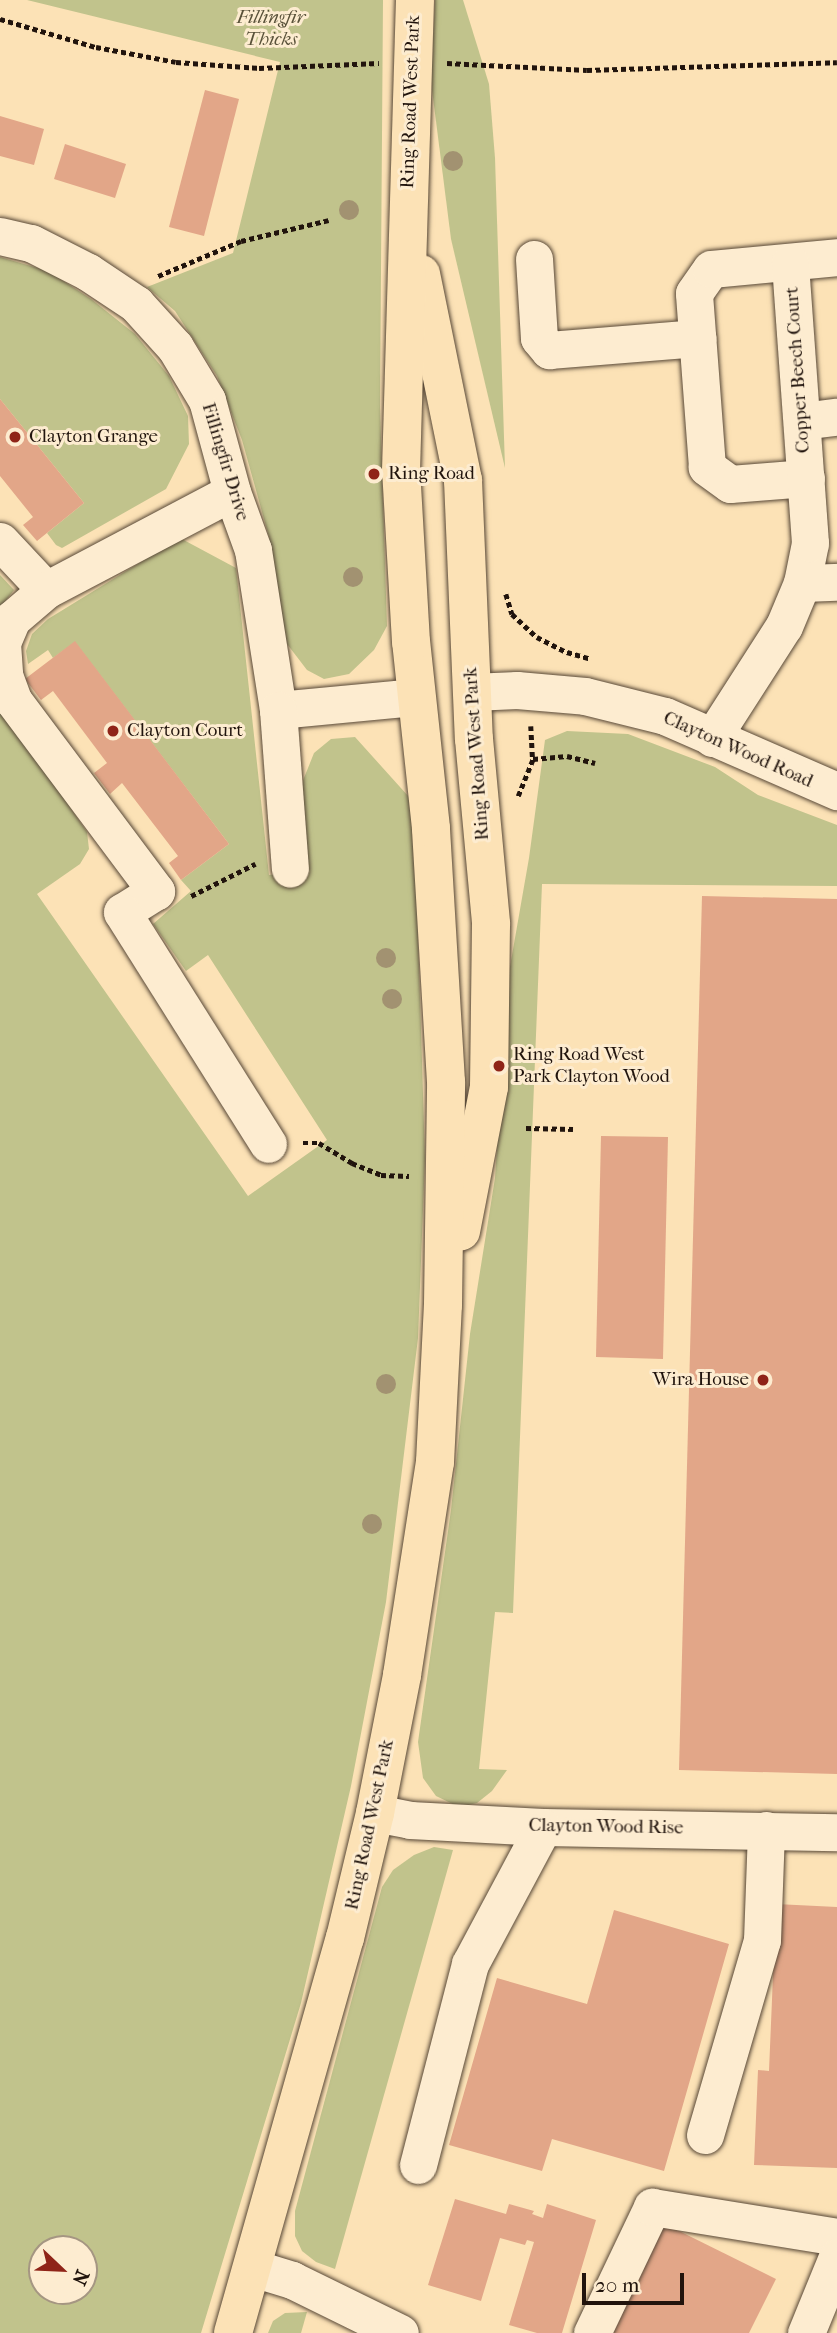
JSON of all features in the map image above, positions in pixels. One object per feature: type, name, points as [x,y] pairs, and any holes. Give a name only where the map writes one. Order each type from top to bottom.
[{"type":"highway","name":"Ring Road West Park","points":[[233,2333],[254,2268],[345,1938],[375,1813],[402,1675],[435,1462],[443,1305],[446,1082],[431,828],[416,697],[401,471],[415,0]]},
{"type":"highway","name":"Ring Road West Park","points":[[408,204],[463,480],[472,692],[491,924],[489,1087],[466,1210],[443,1305]]},
{"type":"highway","points":[[416,697],[447,648],[441,544],[463,480]]},
{"type":"highway","points":[[416,697],[472,692]]},
{"type":"highway","points":[[437,918],[449,851],[443,726],[452,711],[472,692]]},
{"type":"street","name":"Fillingfir Drive","points":[[0,236],[31,243],[88,272],[136,304],[175,347],[207,400],[232,492],[253,550],[278,710],[289,859]]},
{"type":"street","name":"Copper Beech Court","points":[[806,478],[730,484],[707,467],[694,292],[711,270],[837,257]]},
{"type":"street","points":[[534,260],[539,338],[549,350],[698,338]]},
{"type":"street","name":"Copper Beech Court","points":[[712,738],[784,626],[819,583],[810,543],[806,478],[819,419],[790,263]]},
{"type":"street","points":[[232,492],[46,590],[12,618],[2,643],[4,675],[13,700],[156,891],[122,912],[268,1144]]},
{"type":"street","points":[[0,541],[46,590]]},
{"type":"street","name":"Clayton Wood Road","points":[[472,692],[517,690],[585,696],[664,716],[837,791]]},
{"type":"street","points":[[278,710],[416,697]]},
{"type":"street","name":"Clayton Wood Rise","points":[[375,1813],[410,1820],[543,1827],[837,1832]]},
{"type":"street","points":[[418,2165],[470,1964],[543,1827]]},
{"type":"street","points":[[705,2135],[762,1940],[766,1830]]},
{"type":"street","points":[[592,2333],[652,2207],[837,2237]]},
{"type":"street","points":[[806,2333],[837,2257]]},
{"type":"street","points":[[254,2268],[292,2280],[400,2333]]},
{"type":"path","points":[[0,19],[96,47],[176,62],[259,68],[413,62],[587,70],[837,62]]},
{"type":"path","points":[[120,293],[241,240],[329,220]]},
{"type":"path","points":[[505,590],[512,614],[537,636],[567,652],[601,661]]},
{"type":"path","points":[[156,891],[191,897],[289,859]]},
{"type":"path","points":[[526,1128],[573,1129]]},
{"type":"path","points":[[268,1144],[319,1143],[352,1163],[382,1175],[444,1176]]},
{"type":"green space","name":"Fillingfir Thicks","points":[[27,0],[383,0],[380,407],[387,626],[374,650],[349,674],[324,679],[307,670],[284,640],[269,537],[242,440],[217,376],[175,311],[147,287],[233,253],[280,62]]},
{"type":"green space","points":[[435,0],[463,0],[489,84],[495,158],[505,468],[451,239],[431,82]]},
{"type":"green space","points":[[0,257],[48,271],[91,299],[135,334],[169,376],[188,416],[189,444],[166,489],[62,548],[56,545],[47,533],[84,503],[0,399]]},
{"type":"green space","points":[[180,538],[236,568],[269,875],[303,871],[300,788],[314,753],[331,739],[355,737],[409,797],[416,869],[425,1158],[418,1338],[386,1602],[351,1786],[301,2003],[201,2333],[0,2333],[0,705],[87,832],[89,849],[80,864],[37,894],[248,1196],[327,1140],[208,955],[186,971],[153,924],[191,891],[181,880],[229,844],[75,642],[53,658],[48,650],[28,664],[26,651],[32,634],[48,619]]},
{"type":"green space","points":[[0,575],[14,590],[0,608]]},
{"type":"green space","points":[[567,731],[628,734],[715,767],[758,795],[837,825],[837,886],[542,884],[513,1613],[495,1612],[479,1769],[507,1770],[492,1791],[477,1803],[459,1807],[436,1796],[423,1778],[418,1742],[451,1510],[470,1334],[495,1178],[508,978],[529,858],[545,740]]},
{"type":"green space","points":[[434,1847],[453,1850],[335,2269],[316,2262],[302,2251],[295,2236],[295,2211],[382,1887],[393,1870],[414,1855]]},
{"type":"green space","points":[[307,2312],[301,2333],[268,2333],[273,2321],[285,2313]]},
{"type":"building","points":[[205,90],[239,99],[204,236],[169,227]]},
{"type":"building","points":[[0,116],[44,129],[34,165],[0,156]]},
{"type":"building","points":[[65,144],[126,164],[115,198],[54,179]]},
{"type":"building","name":"Clayton Grange","points":[[0,399],[84,503],[37,541],[23,525],[33,517],[0,476]]},
{"type":"building","name":"Clayton Court","points":[[75,641],[229,844],[181,880],[169,863],[178,856],[122,783],[110,794],[94,773],[107,763],[53,691],[41,700],[25,679]]},
{"type":"building","name":"Wira House","points":[[702,896],[837,899],[837,1774],[679,1770]]},
{"type":"building","points":[[601,1136],[668,1137],[663,1359],[596,1357]]},
{"type":"building","points":[[776,1904],[837,1907],[837,2168],[754,2165],[758,2070],[769,2071]]},
{"type":"building","points":[[614,1910],[729,1944],[664,2171],[552,2139],[542,2171],[449,2145],[497,1978],[587,2004]]},
{"type":"building","points":[[455,2199],[506,2214],[509,2204],[534,2211],[532,2214],[543,2218],[547,2204],[596,2220],[562,2333],[537,2333],[509,2325],[534,2242],[527,2240],[525,2245],[500,2238],[481,2301],[428,2285]]},
{"type":"building","points":[[663,2223],[776,2279],[749,2333],[608,2333]]},
{"type":"place","name":"Clayton Grange","points":[[15,437]]},
{"type":"place","name":"Ring Road","points":[[374,474]]},
{"type":"place","name":"Clayton Court","points":[[113,731]]},
{"type":"place","name":"Ring Road West Park Clayton Wood","points":[[499,1066]]},
{"type":"place","name":"Wira House","points":[[763,1380]]}]
